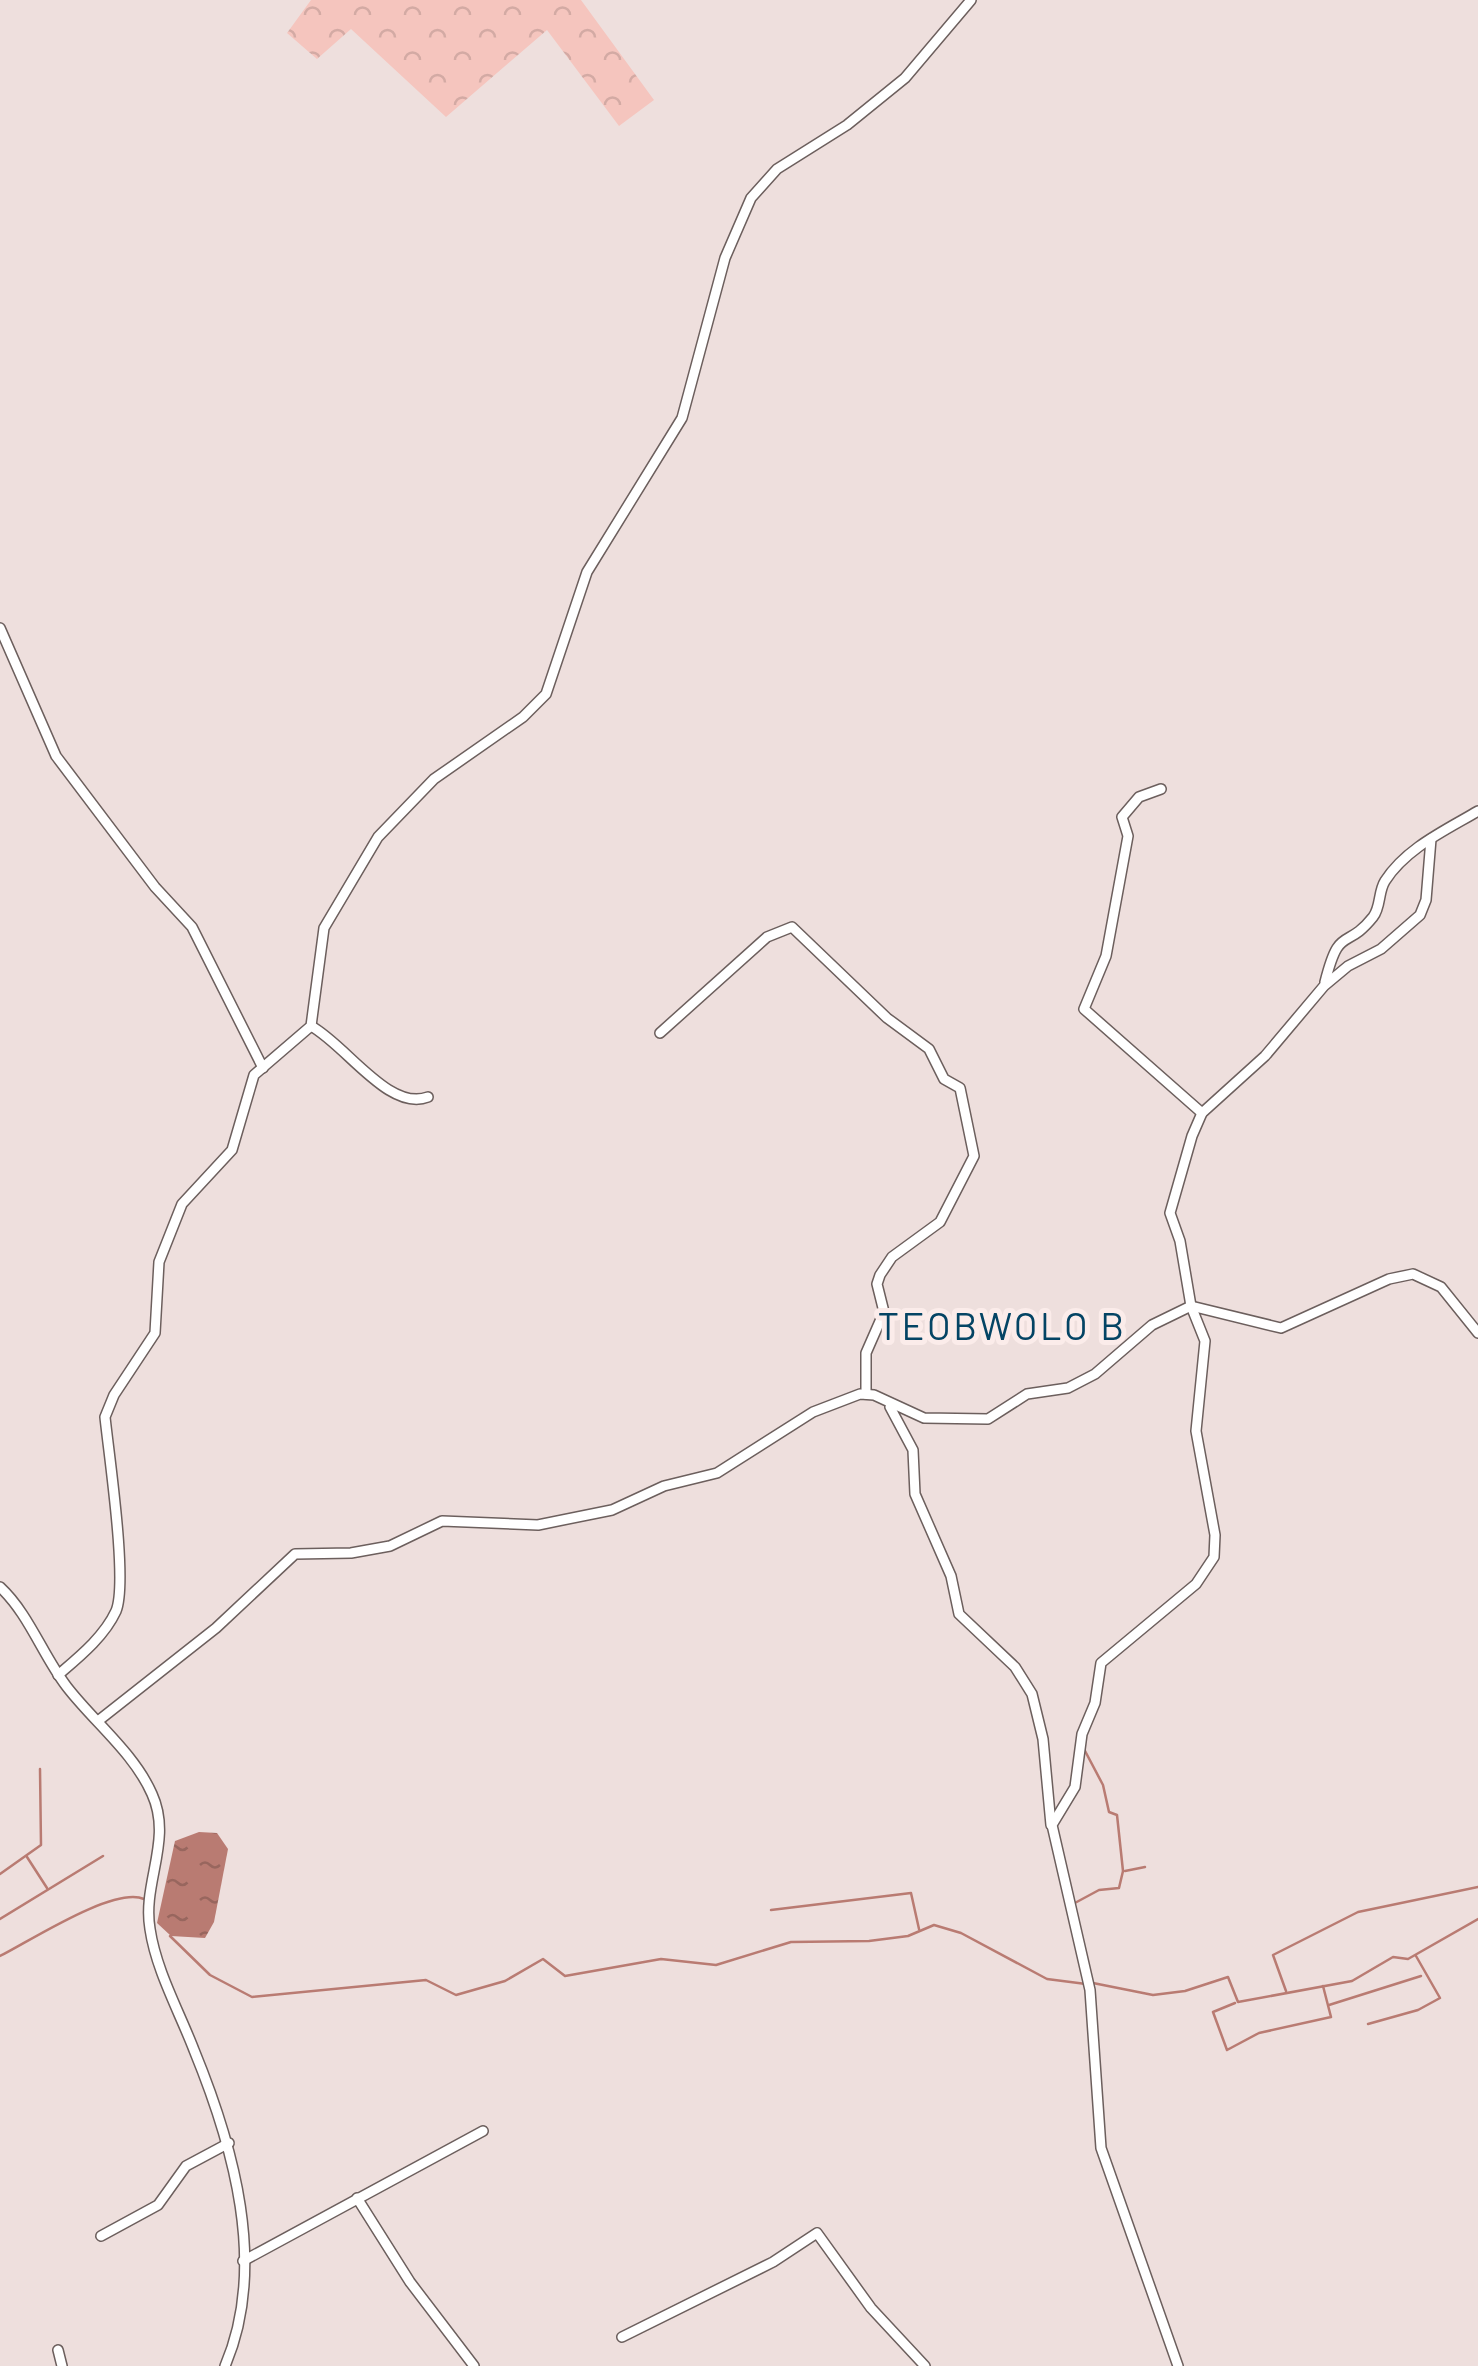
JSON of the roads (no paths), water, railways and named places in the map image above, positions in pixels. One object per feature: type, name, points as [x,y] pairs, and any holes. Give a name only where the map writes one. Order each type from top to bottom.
[{"type":"street","points":[[58,1675],[111,1621],[121,1593],[106,1407],[156,1333],[160,1262],[167,1233],[187,1198],[232,1150],[249,1084],[311,1026],[324,928],[378,837],[434,779],[523,717],[546,694],[587,572],[682,418],[725,258],[750,198],[778,169],[847,125],[905,78],[971,0]]},
{"type":"street","points":[[0,628],[51,747],[155,887],[192,928],[263,1068]]},
{"type":"street","points":[[1161,789],[1138,797],[1122,817],[1128,836],[1106,956],[1084,1009],[1202,1113]]},
{"type":"street","points":[[1324,986],[1334,946],[1372,919],[1384,882],[1412,852],[1478,811]]},
{"type":"street","points":[[1052,1825],[1074,1787],[1082,1734],[1095,1703],[1100,1663],[1196,1584],[1214,1558],[1215,1535],[1196,1431],[1206,1341],[1191,1306],[1180,1241],[1170,1213],[1202,1113],[1265,1056],[1324,986],[1348,966],[1381,950],[1424,908],[1431,839]]},
{"type":"street","points":[[660,1033],[767,937],[792,927],[877,1010],[923,1044],[944,1080],[960,1088],[974,1156],[940,1222],[892,1257],[880,1275],[878,1290],[884,1312],[866,1354],[866,1394]]},
{"type":"street","points":[[311,1026],[340,1045],[393,1096],[416,1102],[428,1098]]},
{"type":"street","points":[[98,1722],[216,1628],[295,1554],[351,1553],[390,1546],[442,1521],[538,1526],[612,1510],[664,1486],[717,1473],[813,1412],[866,1394],[924,1418],[988,1419],[1028,1394],[1059,1390],[1080,1382],[1108,1366],[1152,1324],[1191,1306],[1281,1328],[1389,1279],[1413,1274],[1441,1287],[1478,1333]]},
{"type":"street","points":[[886,1401],[909,1439],[915,1494],[950,1576],[959,1614],[1015,1667],[1032,1694],[1044,1745],[1052,1825],[1090,1990],[1101,2148],[1178,2366]]},
{"type":"street","points":[[0,1587],[15,1603],[58,1675],[142,1776],[158,1812],[160,1852],[150,1932],[229,2143],[244,2261],[240,2326],[225,2366]]},
{"type":"street","points":[[244,2261],[483,2131]]},
{"type":"street","points":[[101,2236],[158,2205],[186,2166],[229,2143]]},
{"type":"street","points":[[357,2198],[410,2282],[474,2366]]},
{"type":"street","points":[[622,2337],[773,2262],[817,2233],[872,2308],[925,2366]]},
{"type":"street","points":[[58,2350],[62,2366]]},
{"type":"water","points":[[199,1832],[217,1833],[228,1849],[214,1922],[205,1938],[171,1936],[157,1923],[175,1841]]},
{"type":"waterway","points":[[1073,1904],[1099,1890],[1119,1888],[1123,1871],[1117,1815],[1109,1812],[1103,1785],[1084,1749]]},
{"type":"waterway","points":[[0,1874],[41,1845],[40,1769]]},
{"type":"waterway","points":[[0,1919],[103,1856]]},
{"type":"waterway","points":[[27,1857],[47,1888]]},
{"type":"waterway","points":[[1125,1871],[1145,1867]]},
{"type":"waterway","points":[[1286,1991],[1273,1955],[1358,1912],[1478,1887]]},
{"type":"waterway","points":[[771,1910],[911,1893],[919,1929]]},
{"type":"waterway","points":[[0,1956],[93,1907],[130,1897],[144,1899]]},
{"type":"waterway","points":[[1093,1983],[1153,1995],[1185,1991],[1228,1977],[1238,2002],[1352,1981],[1393,1957],[1408,1959],[1478,1919]]},
{"type":"waterway","points":[[170,1936],[210,1975],[252,1997],[426,1980],[456,1995],[505,1981],[543,1959],[565,1976],[661,1959],[716,1965],[791,1942],[869,1941],[908,1936],[934,1925],[961,1933],[1047,1979],[1086,1984]]},
{"type":"waterway","points":[[1368,2024],[1418,2010],[1440,1998],[1416,1956]]},
{"type":"waterway","points":[[1329,2005],[1421,1976]]},
{"type":"waterway","points":[[1235,2003],[1213,2012],[1227,2050],[1259,2033],[1331,2017],[1323,1986]]},
{"type":"district","name":"TEOBWOLO B","points":[[1002,1325]]}]
